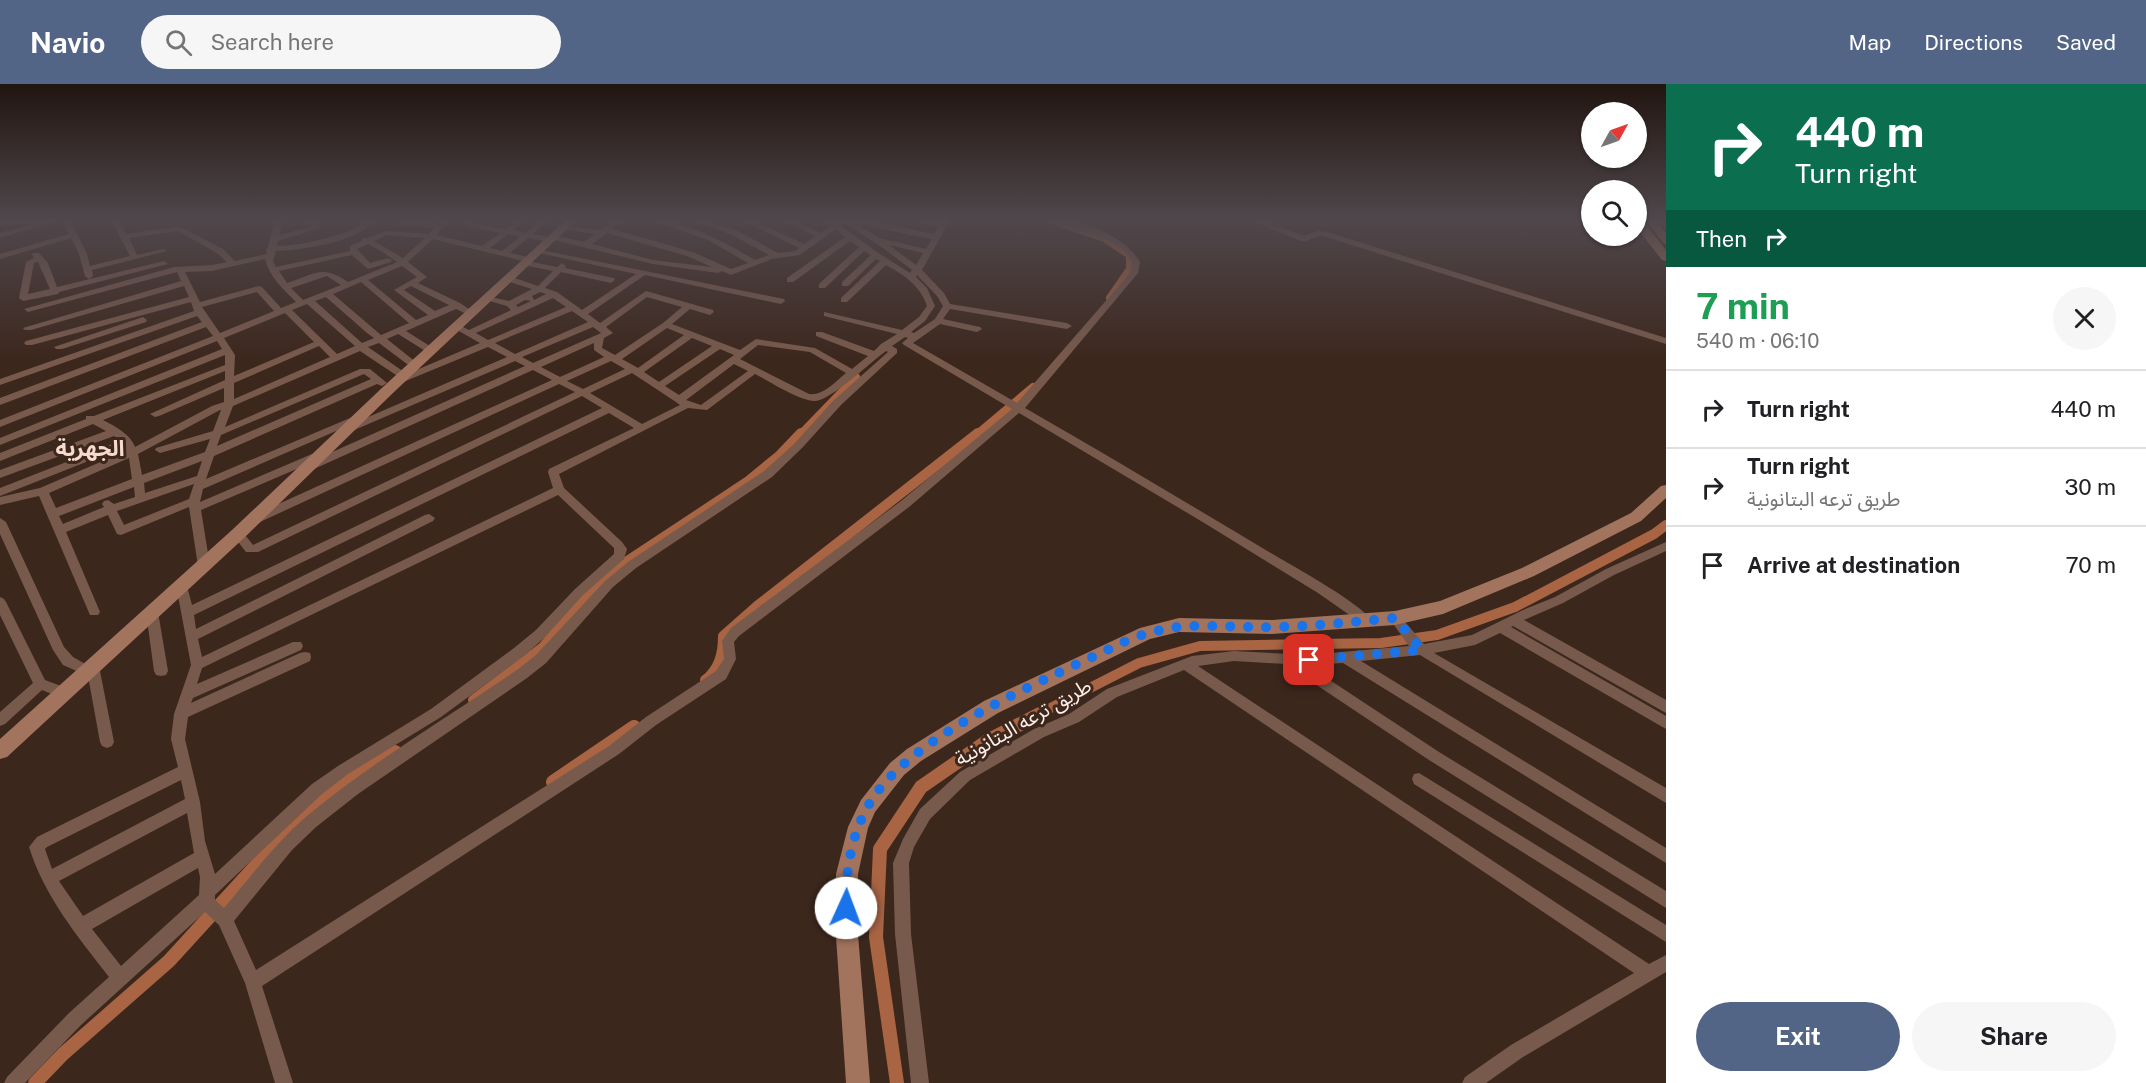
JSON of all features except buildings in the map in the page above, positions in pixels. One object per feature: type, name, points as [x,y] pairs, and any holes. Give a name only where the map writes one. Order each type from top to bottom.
[{"type":"street","points":[[29,267],[23,298],[75,291],[177,270],[209,267]]},
{"type":"street","points":[[45,267],[55,292]]},
{"type":"street","points":[[90,283],[87,269],[97,267]]},
{"type":"street","points":[[28,309],[90,283],[154,267]]},
{"type":"street","points":[[170,267],[177,270],[187,282],[206,324],[228,350],[230,366],[229,403],[199,482],[194,505],[204,566]]},
{"type":"street","points":[[272,267],[285,287],[361,346],[396,378]]},
{"type":"street","points":[[273,270],[288,267]]},
{"type":"street","points":[[0,424],[362,279],[386,267]]},
{"type":"street","points":[[408,267],[423,277],[398,290],[434,315]]},
{"type":"street","points":[[0,751],[252,521],[348,429],[396,378],[522,267]]},
{"type":"street","points":[[510,304],[540,289],[562,267]]},
{"type":"street","points":[[610,267],[643,273],[687,307],[710,312]]},
{"type":"street","points":[[676,267],[734,272],[747,267]]},
{"type":"street","points":[[715,267],[722,270]]},
{"type":"street","points":[[790,280],[809,267]]},
{"type":"street","points":[[822,286],[843,267]]},
{"type":"street","points":[[846,284],[864,267]]},
{"type":"street","points":[[844,300],[879,267]]},
{"type":"street","points":[[898,267],[914,274],[930,298],[932,306],[908,337]]},
{"type":"street","points":[[906,267],[939,292],[947,306]]},
{"type":"street","points":[[914,274],[919,267]]},
{"type":"street","points":[[253,982],[614,750],[651,721],[721,675],[730,658],[728,640],[735,632],[905,504],[1014,407],[1134,273],[1135,267]]},
{"type":"street","points":[[1428,267],[1666,341]]},
{"type":"street","points":[[558,270],[611,280]]},
{"type":"street","points":[[285,287],[326,273],[347,285]]},
{"type":"street","points":[[581,315],[643,273]]},
{"type":"street","points":[[362,279],[415,322]]},
{"type":"street","points":[[309,466],[600,339],[608,333],[554,294],[509,279]]},
{"type":"street","points":[[28,328],[187,282]]},
{"type":"street","points":[[411,283],[471,313]]},
{"type":"street","points":[[348,429],[514,357],[598,325],[657,286],[782,302]]},
{"type":"street","points":[[58,347],[196,305],[259,289],[336,358]]},
{"type":"street","points":[[75,291],[91,326]]},
{"type":"street","points":[[327,293],[380,339],[396,378]]},
{"type":"street","points":[[470,333],[554,294]]},
{"type":"street","points":[[525,296],[552,315]]},
{"type":"street","points":[[489,298],[510,304],[518,311]]},
{"type":"street","points":[[29,344],[91,326],[196,305]]},
{"type":"street","points":[[0,382],[196,305]]},
{"type":"street","points":[[158,444],[169,432],[229,403],[457,305]]},
{"type":"street","points":[[666,325],[719,346],[755,370],[806,396],[816,398],[826,394],[851,372],[884,351],[938,321],[947,306]]},
{"type":"street","points":[[947,306],[1067,326]]},
{"type":"street","points":[[252,521],[613,358],[666,325],[687,307]]},
{"type":"street","points":[[52,513],[209,454],[571,308]]},
{"type":"street","points":[[828,314],[908,337],[1014,407],[1089,447],[1326,591],[1365,620]]},
{"type":"street","points":[[938,321],[977,329]]},
{"type":"street","points":[[0,402],[206,324]]},
{"type":"street","points":[[455,326],[533,368],[561,380],[642,428]]},
{"type":"street","points":[[398,330],[430,350]]},
{"type":"street","points":[[238,534],[250,549],[254,549],[582,392],[635,371],[690,334]]},
{"type":"street","points":[[819,334],[884,351]]},
{"type":"street","points":[[600,339],[598,350],[683,402],[703,408],[755,370]]},
{"type":"street","points":[[214,906],[317,789],[343,770],[436,712],[519,652],[540,634],[579,592],[620,556],[621,549],[618,545],[559,490],[553,476],[555,470],[642,428],[683,402],[756,342],[808,349],[851,372]]},
{"type":"street","points":[[155,414],[320,343]]},
{"type":"street","points":[[659,386],[719,346]]},
{"type":"street","points":[[0,442],[228,350]]},
{"type":"street","points":[[13,1083],[75,1019],[120,979],[214,906],[287,845],[310,822],[353,789],[409,753],[541,659],[609,584],[632,565],[768,474],[798,446],[884,351]]},
{"type":"street","points":[[0,457],[230,366]]},
{"type":"street","points":[[0,492],[130,447],[217,434],[363,371],[396,378]]},
{"type":"street","points":[[133,389],[169,432]]},
{"type":"street","points":[[186,613],[611,408]]},
{"type":"street","points":[[76,412],[116,431],[130,447],[141,499]]},
{"type":"street","points":[[59,531],[111,509],[199,482],[359,418]]},
{"type":"street","points":[[0,474],[116,431]]},
{"type":"street","points":[[158,444],[166,470]]},
{"type":"street","points":[[0,501],[43,491],[130,447]]},
{"type":"street","points":[[103,494],[121,531],[194,505],[323,453]]},
{"type":"street","points":[[197,665],[559,490]]},
{"type":"street","points":[[858,1083],[846,922],[848,874],[858,828],[868,806],[897,769],[914,755],[991,708],[1146,633],[1179,625],[1272,627],[1365,620],[1399,623],[1528,572],[1636,517],[1666,490]]},
{"type":"street","points":[[43,491],[94,612]]},
{"type":"street","points":[[191,637],[429,518]]},
{"type":"street","points":[[0,522],[59,650],[68,661],[91,668]]},
{"type":"street","name":"طريق ترعه البتانونية","points":[[920,1083],[903,934],[901,878],[905,850],[936,802],[971,771],[1039,733],[1069,720],[1112,693],[1185,664],[1221,656],[1345,658],[1475,640],[1666,546]]},
{"type":"street","points":[[1653,552],[1666,558]]},
{"type":"street","points":[[182,585],[197,665],[182,714],[178,739],[193,802],[195,828],[214,906],[253,982],[284,1083]]},
{"type":"street","points":[[0,602],[40,684],[64,693]]},
{"type":"street","points":[[152,612],[161,671]]},
{"type":"street","points":[[1399,623],[1418,647],[1666,796]]},
{"type":"street","points":[[1508,624],[1666,707]]},
{"type":"street","points":[[1508,624],[1666,723]]},
{"type":"street","points":[[182,714],[301,651],[188,694]]},
{"type":"street","points":[[1287,658],[1434,756],[1666,900]]},
{"type":"street","points":[[1345,658],[1666,856]]},
{"type":"street","points":[[1185,664],[1649,973]]},
{"type":"street","points":[[91,668],[107,742]]},
{"type":"street","points":[[1,719],[40,684]]},
{"type":"street","points":[[120,979],[81,926],[50,878],[37,850],[38,845],[184,771]]},
{"type":"street","points":[[1419,779],[1666,934]]},
{"type":"street","points":[[50,878],[193,802]]},
{"type":"street","points":[[81,926],[202,857]]},
{"type":"street","points":[[1471,1083],[1517,1051],[1666,964]]},
{"type":"waterway","points":[[1110,298],[1130,267]]},
{"type":"waterway","points":[[800,435],[856,377]]},
{"type":"waterway","points":[[976,435],[1033,387]]},
{"type":"waterway","points":[[473,700],[543,647],[579,603],[623,564],[747,482],[780,455],[801,433]]},
{"type":"waterway","points":[[705,680],[714,671],[719,661],[723,636],[757,606],[978,433]]},
{"type":"waterway","points":[[1037,715],[1139,663],[1200,646],[1381,643],[1437,635],[1515,607],[1654,534],[1666,525]]},
{"type":"waterway","points":[[897,1083],[876,937],[880,849],[921,787],[989,740],[1040,714]]},
{"type":"waterway","points":[[553,782],[634,727]]},
{"type":"waterway","points":[[35,1083],[63,1054],[169,961],[294,824],[341,783],[395,752]]},
{"type":"district","name":"الجهرية","points":[[90,448]]},
{"type":"route","points":[[846,908],[848,874],[858,828],[881,786],[897,769],[954,729],[991,708],[1124,642],[1162,628],[1179,625],[1272,627],[1395,618],[1422,650],[1309,660]]}]
